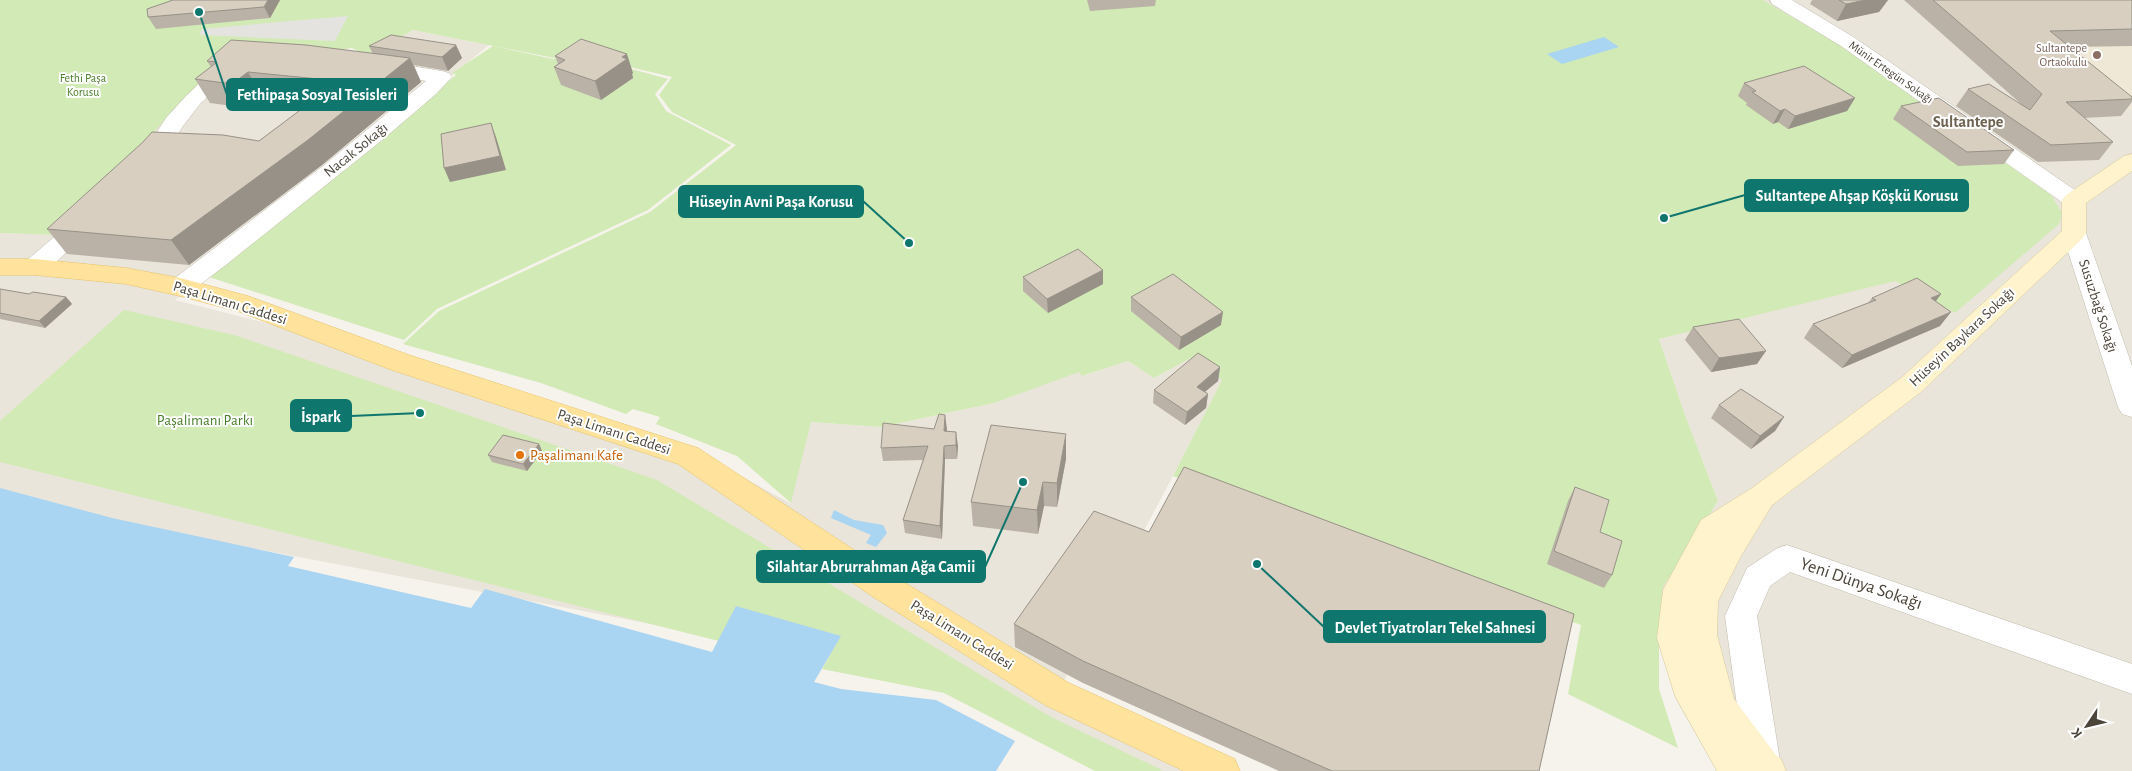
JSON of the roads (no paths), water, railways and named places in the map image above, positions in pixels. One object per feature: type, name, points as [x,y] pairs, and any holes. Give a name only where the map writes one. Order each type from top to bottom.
[{"type":"main road","name":"Paşa Limanı Caddesi","points":[[0,267],[35,267],[126,276],[180,287],[248,305],[399,362],[688,456],[886,588],[1056,694],[1222,771]]},
{"type":"street","name":"Münir Ertegün Sokağı","points":[[1779,0],[1848,42],[2074,200]]},
{"type":"street","points":[[136,174],[151,160],[174,124],[193,100],[236,58],[244,55]]},
{"type":"street","name":"Nacak Sokağı","points":[[180,287],[340,164],[414,103],[442,77],[360,64]]},
{"type":"street","points":[[2074,233],[2074,200],[2132,161]]},
{"type":"street","points":[[35,267],[101,208]]},
{"type":"street","name":"Susuzbağ Sokağı","points":[[2074,233],[2132,407]]},
{"type":"street","name":"Hüseyin Baykara Sokağı","points":[[1755,770],[1719,706],[1700,635],[1702,600],[1730,548],[1763,496],[1911,385],[2074,233]]},
{"type":"street","name":"Yeni Dünya Sokağı","points":[[1755,770],[1741,616],[1758,577],[1787,558],[2132,679]]},
{"type":"water","points":[[1604,37],[1619,47],[1562,64],[1547,54]]},
{"type":"water","points":[[0,488],[112,518],[294,557],[288,566],[471,608],[485,589],[712,652],[736,606],[841,636],[814,682],[841,689],[936,700],[1015,741],[996,771],[0,771]]},
{"type":"water","points":[[834,510],[854,520],[883,525],[887,533],[876,547],[866,543],[871,535],[831,518]]},
{"type":"place","name":"Fethipaşa Sosyal Tesisleri","points":[[199,12]]},
{"type":"place","name":"Sultantepe Ortaokulu","points":[[2097,55]]},
{"type":"place","name":"Sultantepe Ahşap Köşkü Korusu","points":[[1664,218]]},
{"type":"place","name":"Hüseyin Avni Paşa Korusu","points":[[909,243]]},
{"type":"place","name":"İspark","points":[[420,413]]},
{"type":"place","name":"Paşalimanı Kafe","points":[[520,455]]},
{"type":"place","name":"Silahtar Abrurrahman Ağa Camii","points":[[1023,482]]},
{"type":"place","name":"Devlet Tiyatroları Tekel Sahnesi","points":[[1257,564]]},
{"type":"district","name":"Sultantepe","points":[[1968,122]]},
{"type":"park label","name":"Fethi Paşa Korusu","points":[[83,85]]},
{"type":"park label","name":"Paşalimanı Parkı","points":[[205,420]]}]
